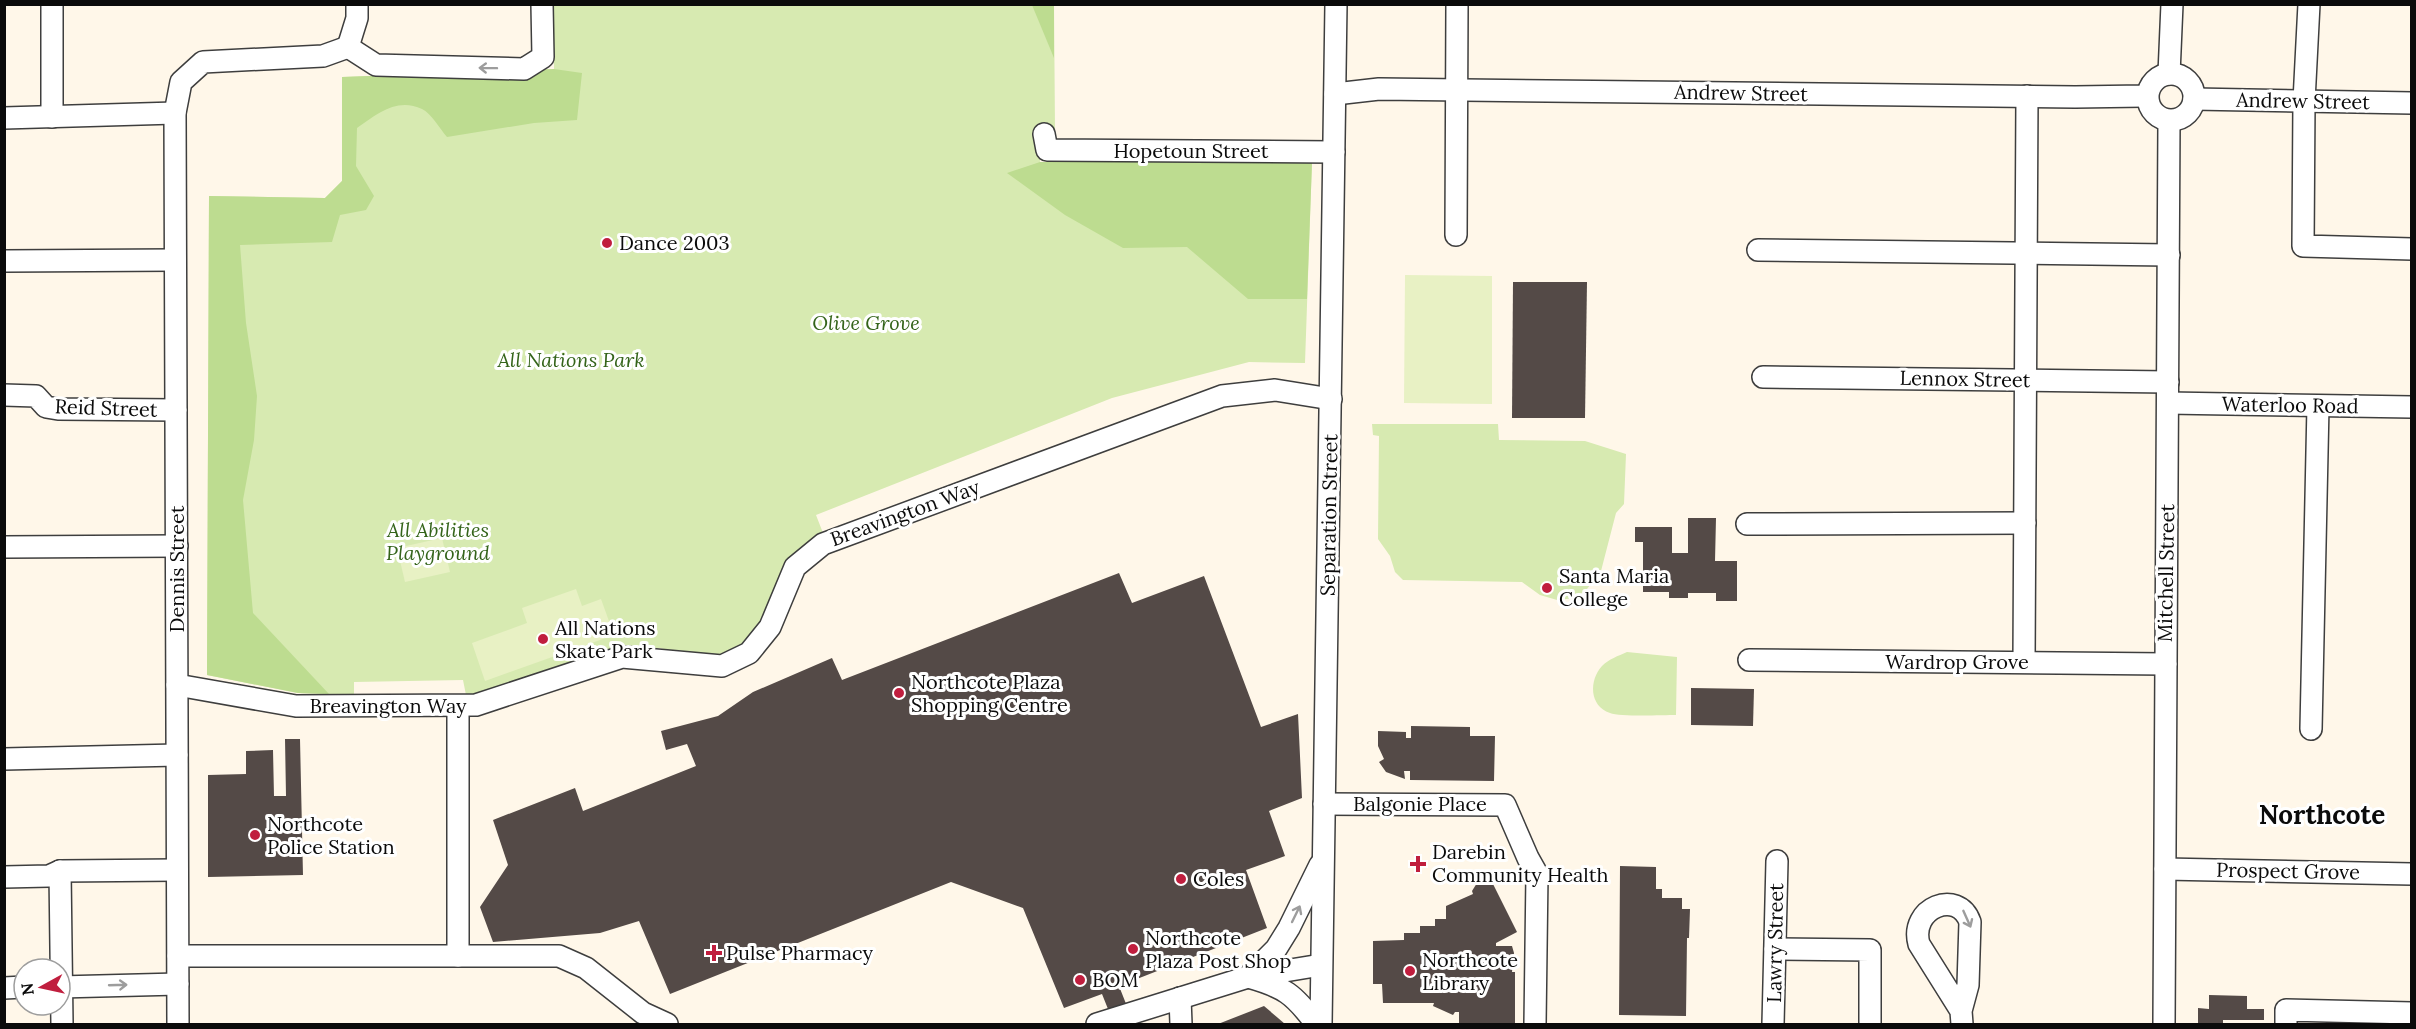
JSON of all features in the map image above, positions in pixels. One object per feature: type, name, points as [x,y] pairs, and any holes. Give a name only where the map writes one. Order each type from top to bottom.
[{"type":"street","points":[[52,4],[52,117]]},
{"type":"street","points":[[357,4],[357,18],[348,47],[376,65],[524,69],[543,57],[542,4]]},
{"type":"street","name":"Separation Street","points":[[1318,1024],[1324,804],[1336,4]]},
{"type":"street","points":[[1456,235],[1457,4]]},
{"type":"street","points":[[2169,74],[2172,4]]},
{"type":"street","points":[[2309,4],[2304,101],[2303,246],[2412,249]]},
{"type":"street","name":"Dennis Street","points":[[178,1024],[175,112],[181,82],[203,62],[323,56],[348,47]]},
{"type":"street","points":[[2169,74],[2184,78],[2190,84],[2194,99],[2188,114],[2169,121],[2154,114],[2149,107],[2147,94],[2154,80],[2169,74]]},
{"type":"street","name":"Andrew Street","points":[[1335,94],[1379,89],[2100,97],[2144,96],[2147,94]]},
{"type":"street","points":[[2024,662],[2027,96]]},
{"type":"street","name":"Andrew Street","points":[[2194,99],[2412,103]]},
{"type":"street","points":[[4,118],[175,112]]},
{"type":"street","name":"Mitchell Street","points":[[2164,1024],[2169,121]]},
{"type":"street","name":"Hopetoun Street","points":[[1045,148],[1334,152]]},
{"type":"street","points":[[1758,250],[2169,255]]},
{"type":"street","points":[[4,261],[176,260]]},
{"type":"street","name":"Lennox Street","points":[[1762,377],[2027,380],[2168,393]]},
{"type":"street","name":"Breavington Way","points":[[177,685],[296,706],[458,706],[476,705],[622,657],[722,666],[749,653],[770,627],[795,567],[823,544],[1222,396],[1275,390],[1330,399]]},
{"type":"street","name":"Waterloo Road","points":[[2168,393],[2318,406],[2412,407]]},
{"type":"street","name":"Reid Street","points":[[4,395],[36,396],[46,407],[58,409],[176,411]]},
{"type":"street","points":[[2311,729],[2318,406]]},
{"type":"street","points":[[1747,524],[2025,523]]},
{"type":"street","points":[[4,547],[177,546]]},
{"type":"street","name":"Wardrop Grove","points":[[1749,660],[2166,664]]},
{"type":"street","points":[[458,706],[458,956]]},
{"type":"street","points":[[4,759],[177,755]]},
{"type":"street","name":"Balgonie Place","points":[[1324,804],[1505,805],[1537,874],[1535,1024]]},
{"type":"street","points":[[1248,977],[1276,950],[1323,859]]},
{"type":"street","name":"Lawry Street","points":[[1773,1024],[1777,861]]},
{"type":"street","name":"Prospect Grove","points":[[2165,869],[2412,874]]},
{"type":"street","points":[[4,877],[49,876],[60,871],[177,870]]},
{"type":"street","points":[[60,871],[61,957]]},
{"type":"street","points":[[1775,949],[1870,950],[1870,1024]]},
{"type":"street","points":[[178,956],[551,956],[568,959],[586,968],[643,1013],[667,1024]]},
{"type":"street","points":[[1097,1024],[1248,977],[1321,965]]},
{"type":"street","points":[[1248,977],[1277,985],[1294,998],[1318,1024]]},
{"type":"street","points":[[72,987],[178,984]]},
{"type":"street","points":[[1180,998],[1181,1024]]},
{"type":"street","points":[[2286,1024],[2286,1010],[2412,1013]]},
{"type":"green space","name":"All Nations Park","points":[[554,5],[1054,5],[1055,130],[1039,131],[1040,162],[1312,162],[1305,363],[1249,362],[1112,398],[816,515],[823,533],[787,564],[765,623],[741,648],[703,659],[660,648],[611,652],[488,694],[466,695],[463,680],[354,682],[354,695],[298,693],[207,675],[209,196],[325,198],[342,181],[342,77],[554,69]]},
{"type":"green space","points":[[1032,5],[1054,5],[1054,58]]},
{"type":"green space","points":[[554,69],[582,73],[577,120],[534,123],[447,137],[422,109],[413,106],[396,106],[372,117],[357,128],[356,166],[374,196],[366,210],[340,215],[332,242],[240,245],[246,323],[257,396],[254,440],[243,500],[253,613],[329,694],[298,693],[207,675],[209,196],[325,198],[342,181],[342,77]]},
{"type":"green space","points":[[1040,162],[1312,162],[1307,299],[1248,299],[1187,247],[1123,248],[1065,215],[1007,173]]},
{"type":"green space","points":[[1405,275],[1492,276],[1492,404],[1404,403]]},
{"type":"green space","points":[[1372,424],[1498,424],[1499,440],[1585,441],[1626,454],[1624,504],[1616,513],[1601,571],[1587,589],[1576,598],[1557,600],[1540,595],[1522,582],[1403,580],[1395,572],[1390,556],[1378,539],[1379,436],[1373,435]]},
{"type":"green space","name":"All Abilities Playground","points":[[442,538],[450,572],[405,582],[397,548]]},
{"type":"green space","name":"All Nations Skate Park","points":[[576,589],[582,606],[601,599],[614,635],[485,681],[472,643],[527,623],[522,608]]},
{"type":"green space","points":[[1627,652],[1677,657],[1676,715],[1615,714],[1603,710],[1598,705],[1593,685],[1598,672],[1608,661]]},
{"type":"building","points":[[1513,282],[1587,282],[1585,418],[1512,418]]},
{"type":"building","points":[[1688,518],[1716,518],[1715,561],[1737,561],[1737,601],[1716,601],[1716,593],[1688,593],[1688,598],[1669,598],[1669,592],[1643,592],[1643,542],[1635,542],[1635,527],[1672,527],[1672,553],[1688,553]]},
{"type":"building","name":"Northcote Plaza Shopping Centre","points":[[1119,573],[1132,603],[1204,576],[1261,727],[1298,714],[1302,798],[1269,811],[1285,856],[1246,870],[1267,928],[1119,986],[1134,1024],[1114,1024],[1102,994],[1064,1008],[1023,908],[951,882],[670,994],[639,921],[600,933],[493,942],[480,907],[508,865],[493,820],[575,788],[583,811],[696,766],[687,744],[666,750],[661,731],[718,716],[753,692],[832,658],[842,680]]},
{"type":"building","points":[[1691,688],[1754,689],[1753,726],[1691,725]]},
{"type":"building","points":[[1411,726],[1470,727],[1470,736],[1495,736],[1494,781],[1410,780],[1410,771],[1404,771],[1405,779],[1386,772],[1379,762],[1384,759],[1378,746],[1378,731],[1406,732],[1406,738],[1411,738]]},
{"type":"building","name":"Northcote Police Station","points":[[285,739],[300,739],[303,875],[208,877],[208,775],[246,774],[246,751],[273,750],[274,796],[286,796]]},
{"type":"building","points":[[1620,866],[1656,867],[1656,889],[1662,889],[1662,898],[1682,898],[1682,909],[1690,909],[1689,938],[1687,938],[1686,1016],[1619,1015]]},
{"type":"building","points":[[1491,880],[1517,932],[1496,943],[1496,946],[1512,946],[1514,953],[1512,972],[1515,972],[1515,1024],[1459,1024],[1459,1012],[1453,1015],[1433,1006],[1434,1003],[1383,1003],[1382,984],[1373,984],[1373,941],[1404,940],[1404,933],[1420,933],[1420,926],[1435,926],[1435,919],[1446,919],[1446,906],[1473,894],[1472,891],[1477,883]]},
{"type":"building","points":[[2209,995],[2247,996],[2247,1009],[2264,1009],[2264,1020],[2223,1020],[2223,1024],[2198,1024],[2198,1008],[2209,1009]]},
{"type":"building","points":[[1264,1006],[1285,1024],[1218,1024]]},
{"type":"place","name":"Dance 2003","points":[[607,243]]},
{"type":"place","name":"Santa Maria College","points":[[1547,588]]},
{"type":"place","name":"All Nations Skate Park","points":[[543,639]]},
{"type":"place","name":"Northcote Plaza Shopping Centre","points":[[899,693]]},
{"type":"place","name":"Northcote Police Station","points":[[255,835]]},
{"type":"place","name":"Darebin Community Health","points":[[1418,864]]},
{"type":"place","name":"Coles","points":[[1181,879]]},
{"type":"place","name":"Northcote Plaza Post Shop","points":[[1133,949]]},
{"type":"place","name":"Pulse Pharmacy","points":[[714,953]]},
{"type":"place","name":"Northcote Library","points":[[1410,971]]},
{"type":"place","name":"BOM","points":[[1080,980]]},
{"type":"district","name":"Northcote","points":[[2322,815]]},
{"type":"park label","name":"Olive Grove","points":[[866,323]]}]
